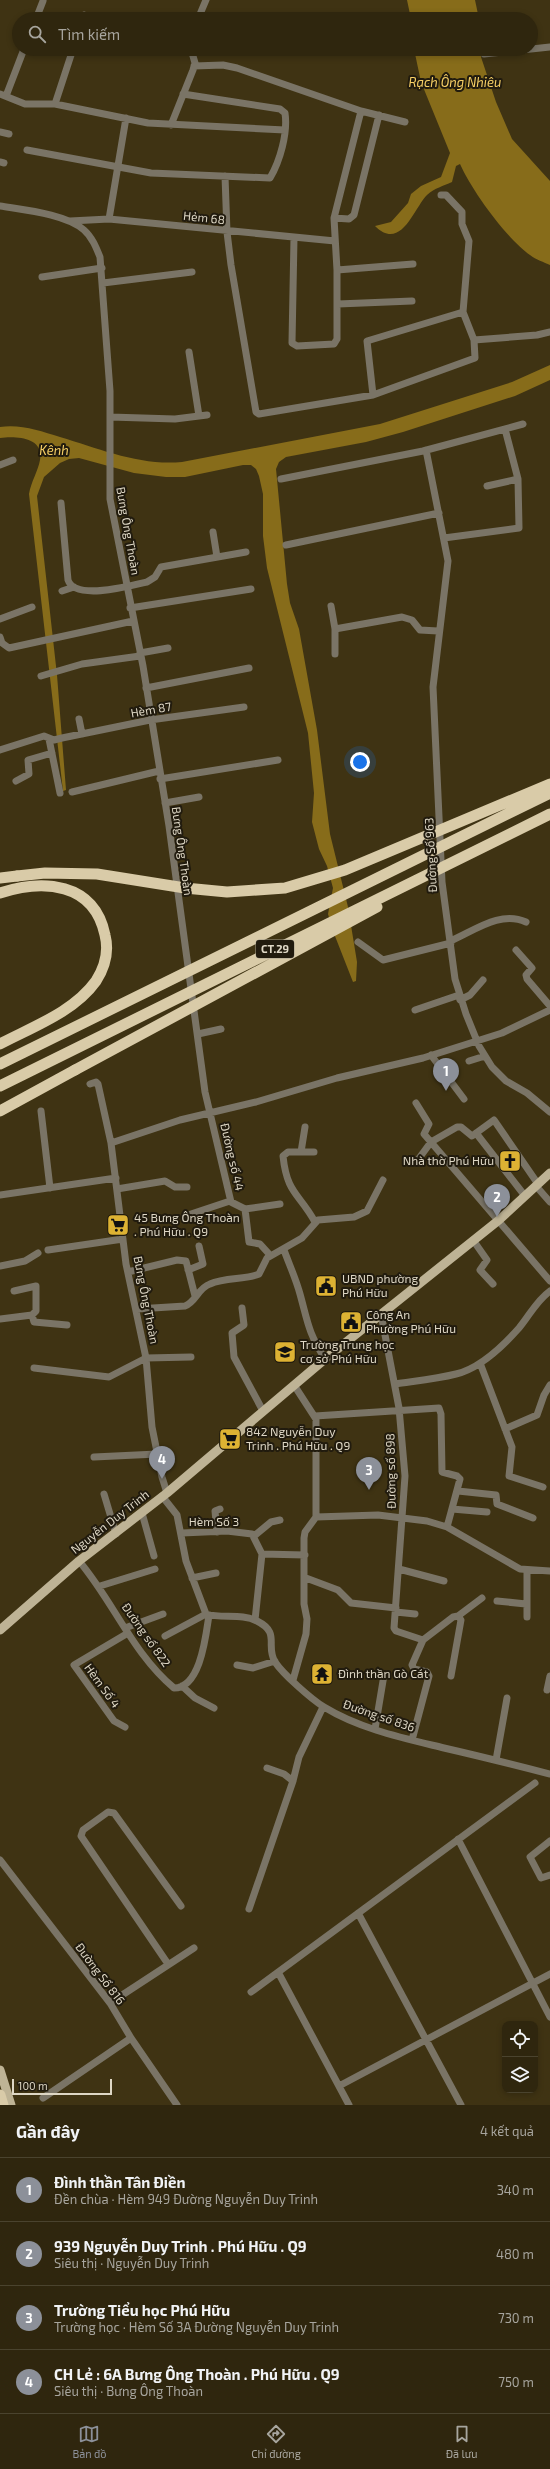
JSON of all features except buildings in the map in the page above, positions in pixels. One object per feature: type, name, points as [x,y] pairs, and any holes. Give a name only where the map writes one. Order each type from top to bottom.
[{"type":"highway","points":[[0,878],[45,873],[97,874],[185,888],[227,892],[285,888],[345,870],[550,784]]},
{"type":"highway","name":"CT.29","points":[[0,1064],[550,794]]},
{"type":"highway","points":[[0,1110],[550,815]]},
{"type":"highway","name":"CT.29","points":[[0,1086],[550,815]]},
{"type":"highway","points":[[0,893],[21,888],[51,886],[75,892],[92,907],[100,917],[107,941],[103,967],[96,981],[85,993],[69,1006],[0,1044]]},
{"type":"highway","points":[[0,2095],[3,2105]]},
{"type":"main road","name":"Nguyễn Duy Trinh","points":[[0,1630],[80,1561],[142,1513],[325,1359],[499,1220],[550,1173]]},
{"type":"main road","points":[[0,2070],[11,2105]]},
{"type":"street","points":[[201,12],[206,0]]},
{"type":"street","points":[[39,12],[43,1]]},
{"type":"street","points":[[538,48],[550,47]]},
{"type":"street","points":[[21,56],[3,95],[25,104],[55,104],[171,125],[285,130]]},
{"type":"street","points":[[55,104],[71,56]]},
{"type":"street","points":[[171,125],[194,66],[192,56]]},
{"type":"street","points":[[194,66],[223,65],[237,68],[361,111],[405,122]]},
{"type":"street","points":[[27,150],[151,173],[270,178],[276,165],[285,130],[285,113],[280,109],[183,94]]},
{"type":"street","points":[[294,238],[294,345],[337,342],[338,304],[334,218],[361,111]]},
{"type":"street","points":[[334,218],[349,219],[354,215],[379,115]]},
{"type":"street","points":[[109,219],[119,167],[126,118]]},
{"type":"street","points":[[0,132],[9,134]]},
{"type":"street","points":[[225,176],[227,232],[237,306],[257,413],[373,395],[472,361],[476,353],[474,340],[463,312],[469,241],[462,224],[462,212],[446,194],[441,195]]},
{"type":"street","name":"Bưng Ông Thoàn","points":[[0,206],[70,221],[84,230],[93,240],[100,257],[103,283],[110,420],[109,483],[165,803],[210,1113]]},
{"type":"street","name":"Hẻm 68","points":[[70,221],[109,219],[227,232],[335,241]]},
{"type":"street","points":[[337,270],[413,264]]},
{"type":"street","points":[[42,277],[102,268]]},
{"type":"street","points":[[103,283],[192,272]]},
{"type":"street","points":[[338,304],[412,301]]},
{"type":"street","points":[[373,395],[367,341],[463,312]]},
{"type":"street","points":[[474,340],[537,335],[550,332]]},
{"type":"street","points":[[110,420],[170,419],[203,416],[189,352]]},
{"type":"street","points":[[281,480],[426,450],[523,424]]},
{"type":"street","points":[[444,538],[519,528],[518,479],[505,429]]},
{"type":"street","name":"Đường Số 963","points":[[426,450],[448,561],[432,687],[442,882],[459,997],[477,1040],[492,1067],[506,1081],[528,1093],[550,1112]]},
{"type":"street","points":[[0,465],[13,460]]},
{"type":"street","points":[[487,486],[518,479]]},
{"type":"street","points":[[61,503],[68,580],[74,587],[86,592],[127,586],[152,580],[161,567],[246,552]]},
{"type":"street","points":[[286,545],[439,513]]},
{"type":"street","points":[[213,532],[217,557]]},
{"type":"street","points":[[62,591],[74,587]]},
{"type":"street","points":[[130,608],[251,590]]},
{"type":"street","points":[[331,606],[335,630],[334,654]]},
{"type":"street","points":[[0,619],[32,607]]},
{"type":"street","points":[[335,630],[402,618],[412,620],[420,630],[438,631]]},
{"type":"street","points":[[0,637],[2,643],[9,648],[133,621]]},
{"type":"street","points":[[44,675],[82,664],[140,655],[168,648]]},
{"type":"street","points":[[146,688],[249,668]]},
{"type":"street","name":"Hèm 87","points":[[0,750],[44,736],[51,739],[62,738],[150,720],[244,707]]},
{"type":"street","points":[[79,718],[82,734]]},
{"type":"street","points":[[51,739],[52,753],[60,792]]},
{"type":"street","points":[[16,781],[29,774],[28,760],[52,753]]},
{"type":"street","points":[[72,792],[159,775],[278,760]]},
{"type":"street","points":[[165,803],[199,797]]},
{"type":"street","points":[[358,942],[383,960],[450,942],[502,918],[516,917],[526,922]]},
{"type":"street","points":[[516,950],[532,968],[526,975],[527,979],[550,1006]]},
{"type":"street","points":[[415,1010],[470,995],[483,980]]},
{"type":"street","points":[[111,1143],[210,1113],[431,1055],[502,1033],[550,1010]]},
{"type":"street","points":[[198,1034],[221,1029]]},
{"type":"street","points":[[431,1055],[464,1099]]},
{"type":"street","points":[[469,1061],[485,1056]]},
{"type":"street","name":"Bưng Ông Thoàn","points":[[90,1084],[96,1082],[98,1084],[111,1143],[128,1272],[137,1309],[146,1358],[152,1427],[165,1494]]},
{"type":"street","points":[[416,1104],[429,1124],[423,1132],[550,1281]]},
{"type":"street","points":[[41,1111],[50,1188]]},
{"type":"street","name":"Đường số 44","points":[[210,1113],[230,1201],[233,1204],[241,1205],[245,1209]]},
{"type":"street","points":[[417,1161],[431,1142],[459,1127],[470,1136],[494,1120],[550,1202]]},
{"type":"street","points":[[301,1152],[304,1127]]},
{"type":"street","points":[[476,1133],[525,1196]]},
{"type":"street","points":[[314,1152],[288,1152],[283,1156],[285,1174],[295,1196],[306,1206],[315,1222]]},
{"type":"street","points":[[0,1195],[116,1178]]},
{"type":"street","points":[[137,1309],[185,1306],[191,1303],[200,1290],[211,1283],[259,1274],[264,1261],[270,1255],[284,1250],[302,1238],[315,1222],[321,1218],[354,1217],[367,1211],[383,1180]]},
{"type":"street","points":[[117,1190],[165,1181],[175,1187],[187,1187]]},
{"type":"street","points":[[188,1215],[230,1201]]},
{"type":"street","points":[[270,1255],[260,1244],[251,1243],[248,1240],[245,1209],[280,1204]]},
{"type":"street","points":[[48,1250],[123,1239]]},
{"type":"street","points":[[473,1240],[487,1260],[480,1270],[493,1284]]},
{"type":"street","points":[[188,1270],[203,1264],[199,1246]]},
{"type":"street","points":[[284,1250],[300,1293],[306,1323],[312,1339],[325,1359]]},
{"type":"street","points":[[0,1266],[25,1261],[38,1253]]},
{"type":"street","points":[[128,1272],[177,1260],[186,1261],[196,1296]]},
{"type":"street","points":[[0,1319],[36,1312],[36,1286],[14,1291]]},
{"type":"street","points":[[395,1384],[457,1374],[480,1363],[504,1344],[520,1327],[538,1300],[550,1291]]},
{"type":"street","points":[[242,1308],[244,1324],[232,1333],[234,1357],[263,1411]]},
{"type":"street","points":[[32,1314],[34,1322],[67,1325]]},
{"type":"street","name":"Đường số 898","points":[[381,1314],[400,1412],[405,1476],[395,1629],[423,1640]]},
{"type":"street","points":[[34,1368],[110,1377],[146,1358],[192,1357]]},
{"type":"street","points":[[480,1363],[512,1447],[509,1476],[543,1487]]},
{"type":"street","points":[[293,1680],[306,1634],[305,1532],[316,1517],[315,1416],[294,1385]]},
{"type":"street","points":[[505,1429],[537,1415],[544,1395],[550,1385]]},
{"type":"street","points":[[315,1416],[400,1412],[439,1408],[441,1411],[441,1470],[444,1474],[459,1477],[458,1491],[447,1527]]},
{"type":"street","points":[[94,1458],[157,1454]]},
{"type":"street","points":[[458,1491],[496,1495],[497,1504],[533,1518]]},
{"type":"street","points":[[104,1494],[116,1534]]},
{"type":"street","points":[[165,1494],[177,1515],[182,1533],[186,1562],[208,1614],[202,1656],[194,1673],[182,1686],[195,1698],[214,1708]]},
{"type":"street","points":[[217,1532],[215,1512],[220,1509]]},
{"type":"street","points":[[452,1509],[487,1512]]},
{"type":"street","points":[[142,1513],[154,1556]]},
{"type":"street","points":[[316,1517],[349,1514],[403,1517],[447,1527],[512,1566],[527,1570],[550,1571]]},
{"type":"street","points":[[254,1536],[271,1522],[280,1520]]},
{"type":"street","name":"Hèm Số 3","points":[[182,1533],[242,1532],[254,1536],[262,1554]]},
{"type":"street","points":[[256,1620],[262,1554],[305,1555]]},
{"type":"street","name":"Đường số 822","points":[[80,1561],[100,1586],[126,1630],[151,1666],[174,1688],[182,1686]]},
{"type":"street","points":[[100,1586],[155,1569]]},
{"type":"street","points":[[399,1569],[444,1580]]},
{"type":"street","points":[[527,1570],[527,1617]]},
{"type":"street","points":[[192,1578],[216,1574]]},
{"type":"street","points":[[306,1578],[338,1590],[351,1603],[416,1614]]},
{"type":"street","points":[[412,1740],[429,1676],[427,1672],[412,1667],[423,1640],[453,1617],[458,1616],[482,1598]]},
{"type":"street","points":[[497,1601],[526,1604]]},
{"type":"street","points":[[126,1630],[163,1614]]},
{"type":"street","points":[[165,1636],[208,1614],[256,1620],[271,1633],[275,1661],[253,1668],[237,1665]]},
{"type":"street","points":[[451,1676],[461,1620],[458,1616]]},
{"type":"street","name":"Hèm Số 4","points":[[125,1727],[114,1721],[74,1665],[126,1630]]},
{"type":"street","name":"Đường số 836","points":[[275,1661],[293,1680],[323,1707],[347,1719],[412,1740],[550,1774]]},
{"type":"street","points":[[375,1729],[384,1675]]},
{"type":"street","points":[[547,1690],[550,1676]]},
{"type":"street","points":[[496,1760],[507,1698]]},
{"type":"street","points":[[249,1909],[293,1781],[298,1757],[323,1707]]},
{"type":"street","points":[[268,1768],[284,1774],[293,1781]]},
{"type":"street","points":[[251,1992],[458,1838],[535,1783]]},
{"type":"street","points":[[168,1964],[81,1836],[83,1830],[108,1812],[114,1813],[181,1906]]},
{"type":"street","points":[[458,1838],[550,2017]]},
{"type":"street","points":[[550,1841],[530,1857],[541,1878],[550,1875]]},
{"type":"street","name":"Đường Số 816","points":[[0,1860],[110,2003],[131,2038],[177,2105]]},
{"type":"street","points":[[358,1913],[462,2105]]},
{"type":"street","points":[[110,2003],[194,1948]]},
{"type":"street","points":[[278,1972],[349,2105]]},
{"type":"street","points":[[339,2086],[550,1974]]},
{"type":"street","points":[[43,2098],[131,2038]]},
{"type":"water","points":[[407,0],[475,0],[478,12],[410,12]]},
{"type":"water","name":"Rạch Ông Nhiêu","points":[[415,56],[481,56],[496,102],[512,139],[550,181],[550,265],[532,257],[511,238],[481,200],[460,164],[456,166],[452,182],[427,195],[406,225],[399,231],[392,234],[384,233],[375,226],[391,222],[408,203],[411,194],[421,186],[441,177],[450,153],[421,82]]},
{"type":"water","name":"Kênh","points":[[550,365],[550,380],[515,396],[403,432],[366,442],[286,457],[279,462],[276,469],[290,603],[299,629],[317,730],[330,834],[348,907],[357,962],[356,981],[353,982],[328,914],[333,888],[327,866],[319,849],[312,822],[314,793],[308,733],[267,568],[263,536],[263,494],[256,469],[251,465],[243,465],[185,477],[166,477],[134,473],[79,458],[69,459],[60,463],[44,477],[37,496],[57,675],[66,790],[63,791],[29,494],[39,464],[40,452],[38,447],[33,442],[28,440],[14,437],[0,438],[0,427],[15,426],[45,432],[120,456],[135,459],[166,463],[182,462],[380,424],[512,382]]},
{"type":"place","name":"Đình thần Tân Điền","points":[[446,1091]]},
{"type":"place","name":"Nhà thờ Phú Hữu","points":[[510,1161]]},
{"type":"place","name":"939 Nguyễn Duy Trinh . Phú Hữu . Q9","points":[[497,1217]]},
{"type":"place","name":"45 Bưng Ông Thoàn . Phú Hữu . Q9","points":[[118,1225]]},
{"type":"place","name":"UBND phường Phú Hữu","points":[[326,1286]]},
{"type":"place","name":"Công An Phường Phú Hữu","points":[[351,1322]]},
{"type":"place","name":"Trường Trung học cơ sở Phú Hữu","points":[[285,1352]]},
{"type":"place","name":"842 Nguyễn Duy Trinh . Phú Hữu . Q9","points":[[230,1439]]},
{"type":"place","name":"CH Lẻ : 6A Bưng Ông Thoàn . Phú Hữu . Q9","points":[[162,1479]]},
{"type":"place","name":"Trường Tiểu học Phú Hữu","points":[[369,1490]]},
{"type":"place","name":"Đình thần Gò Cát","points":[[322,1674]]}]
